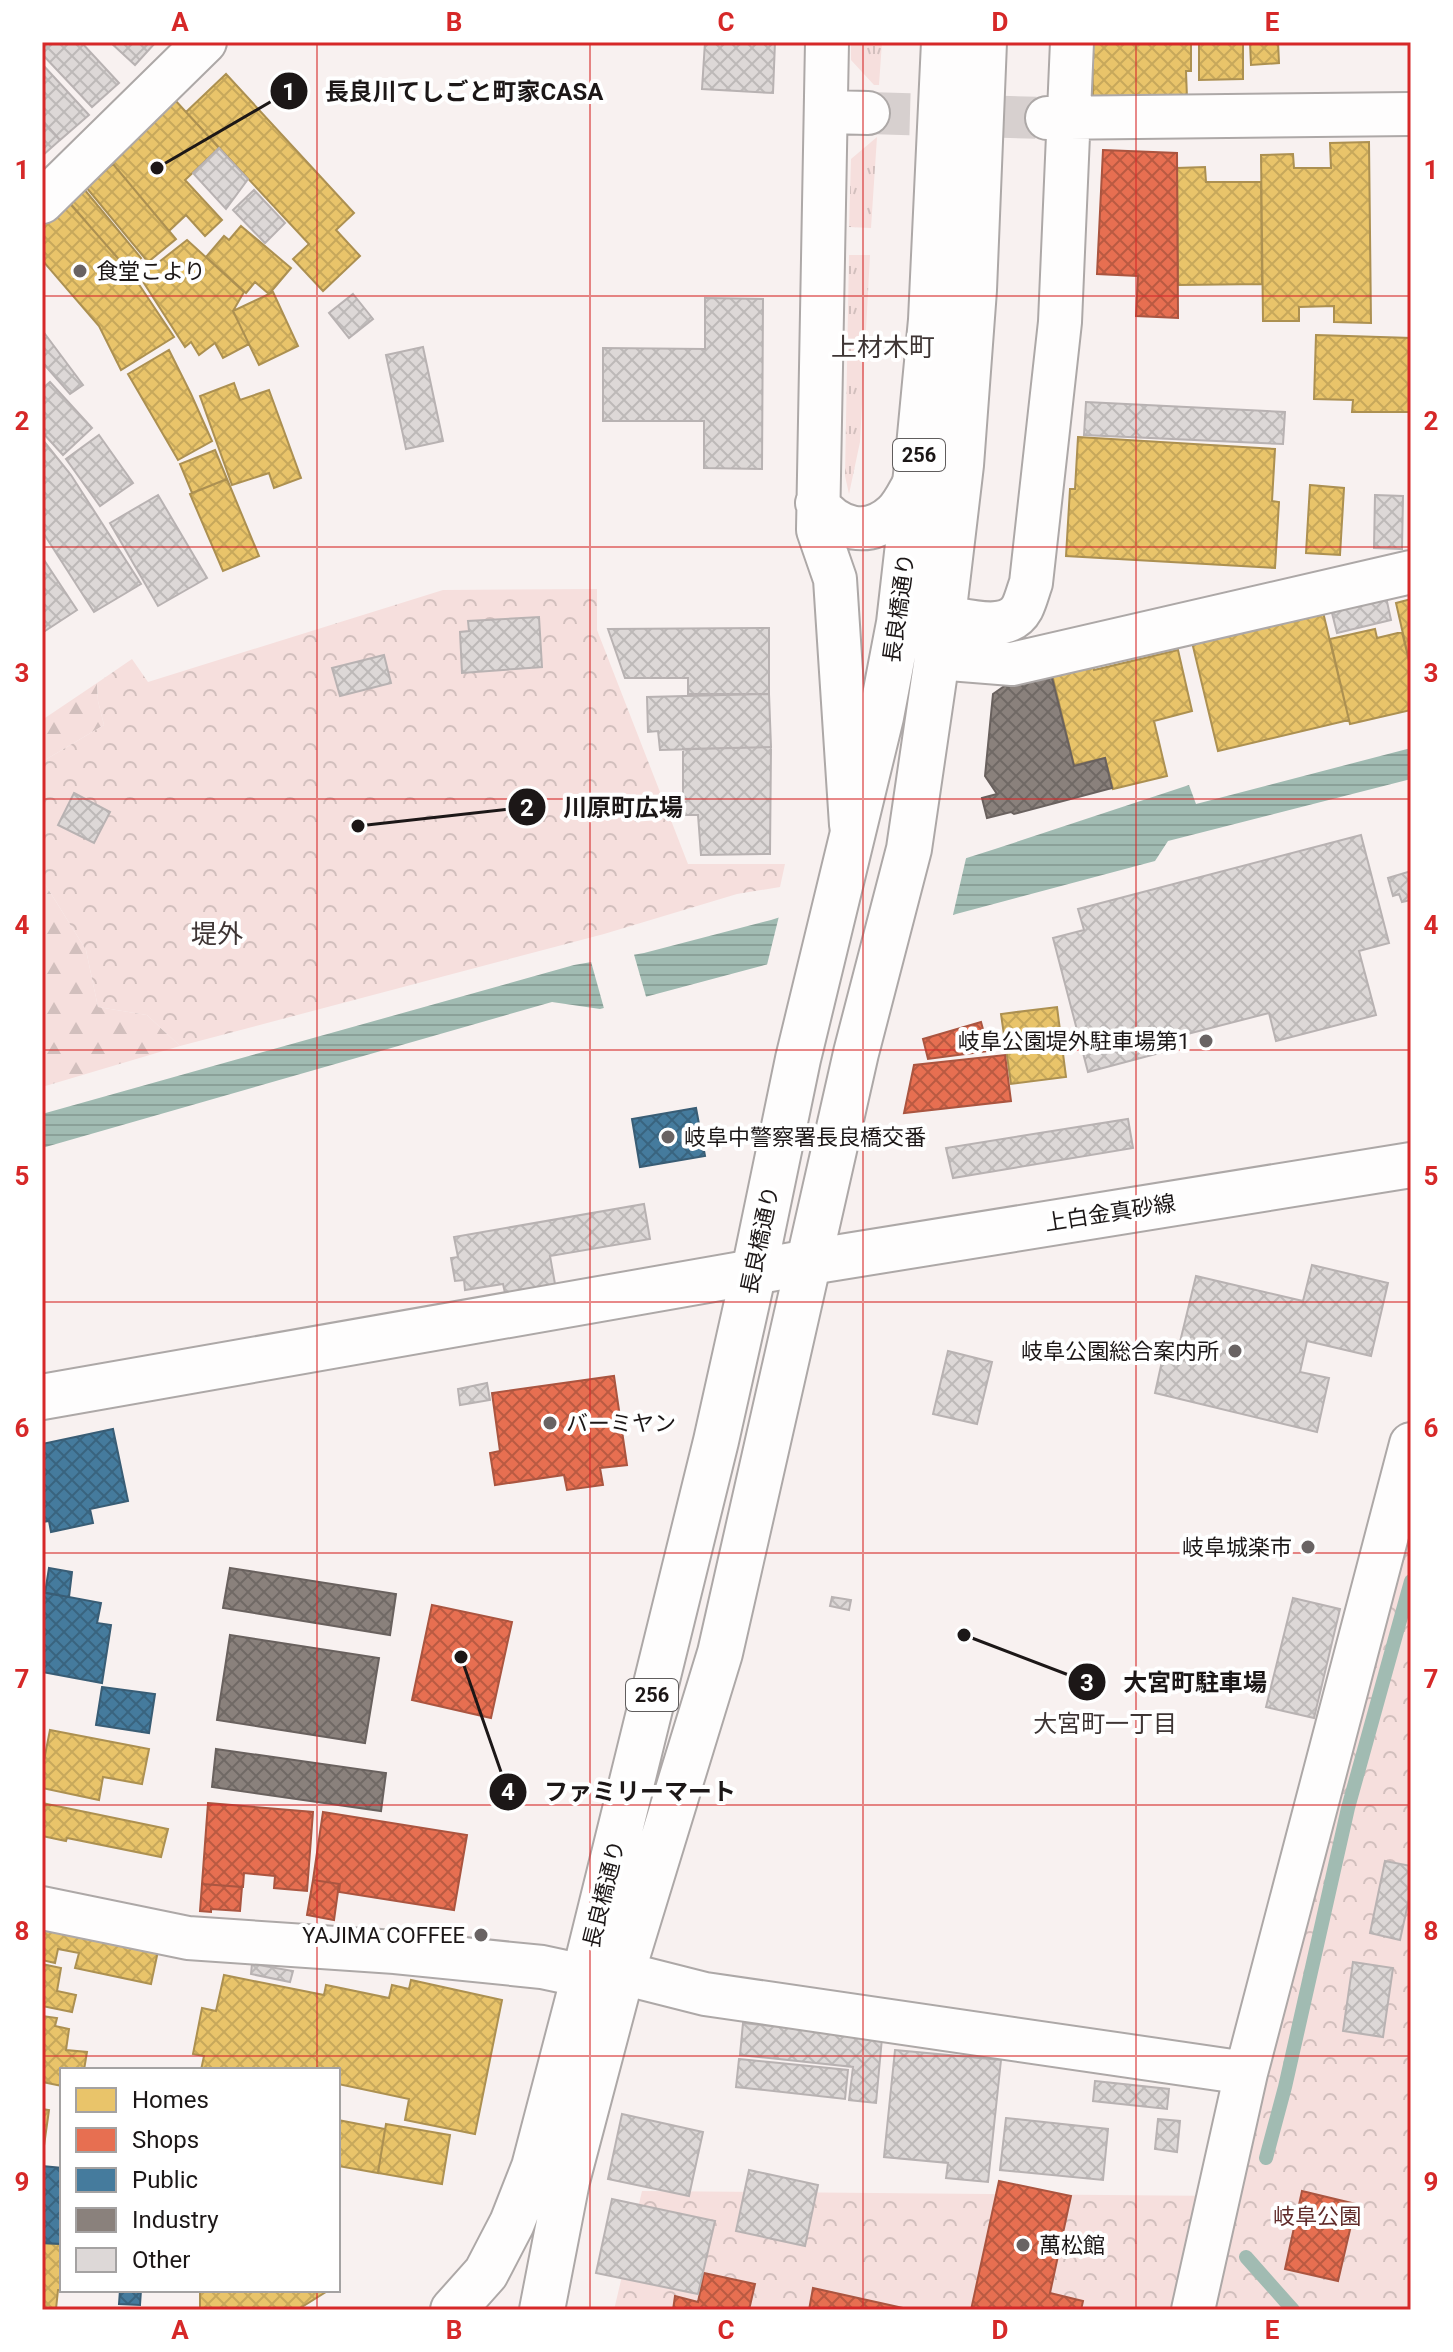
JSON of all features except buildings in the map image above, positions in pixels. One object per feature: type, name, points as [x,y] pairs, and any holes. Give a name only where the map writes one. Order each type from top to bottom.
[{"type":"main road","name":"長良橋通り","points":[[542,2310],[603,1974],[798,1059],[881,717],[899,623],[931,320],[944,42]]},
{"type":"main road","name":"長良橋通り","points":[[453,2310],[486,2273],[512,2223],[720,1653],[856,1053],[909,849],[940,638],[961,465],[974,290],[984,42]]},
{"type":"main road","name":"上白金真砂線","points":[[42,1397],[754,1271],[1411,1165]]},
{"type":"street","points":[[827,42],[817,503],[818,530],[835,579],[848,848]]},
{"type":"street","points":[[940,638],[1009,621],[1021,610],[1031,583],[1060,322],[1058,119],[1072,42]]},
{"type":"street","points":[[42,202],[198,44]]},
{"type":"street","points":[[826,112],[868,113]]},
{"type":"street","points":[[1058,119],[1411,114]]},
{"type":"street","points":[[817,503],[827,517],[846,528],[876,527],[896,513],[915,482]]},
{"type":"street","points":[[940,638],[1012,664],[1411,572]]},
{"type":"street","points":[[1193,2310],[1246,2073],[1411,1444]]},
{"type":"street","points":[[42,1908],[188,1938],[395,1952],[603,1974],[705,1994],[1246,2073]]},
{"type":"green space","points":[[851,42],[882,42],[879,85],[874,85],[851,60]]},
{"type":"green space","points":[[877,137],[871,228],[849,227],[851,159]]},
{"type":"green space","points":[[849,255],[870,255],[860,442],[849,494],[845,476]]},
{"type":"green space","points":[[597,589],[597,630],[688,864],[785,864],[780,887],[737,894],[604,934],[180,1046],[147,1015],[98,1007],[86,950],[42,879],[42,769],[45,760],[104,725],[97,683],[132,659],[148,682],[443,590]]},
{"type":"green space","points":[[97,683],[104,725],[45,760],[42,769],[42,720]]},
{"type":"green space","points":[[42,879],[86,950],[98,1007],[147,1015],[180,1046],[42,1087]]},
{"type":"green space","name":"岐阜公園","points":[[1411,1456],[1411,2310],[614,2310],[642,2191],[1226,2196]]},
{"type":"shaded area","points":[[1411,748],[1411,779],[1168,841],[1155,861],[600,1009],[552,1002],[42,1148],[42,1114],[574,965],[644,953],[771,920],[1189,785],[1196,804]]},
{"type":"pier","points":[[967,854],[952,919],[766,969],[780,912]]},
{"type":"pier","points":[[633,951],[647,1000],[605,1012],[590,958]]},
{"type":"waterway","points":[[1266,2158],[1348,1808],[1411,1581]]},
{"type":"waterway","points":[[1246,2257],[1293,2310]]},
{"type":"tunnel","points":[[868,113],[1047,118]]},
{"type":"place","name":"長良川てしごと町家CASA","points":[[157,168]]},
{"type":"place","name":"食堂こより","points":[[80,271]]},
{"type":"place","name":"川原町広場","points":[[358,826]]},
{"type":"place","name":"岐阜公園堤外駐車場第1","points":[[1206,1041]]},
{"type":"place","name":"岐阜中警察署長良橋交番","points":[[668,1137]]},
{"type":"place","name":"岐阜公園総合案内所","points":[[1235,1351]]},
{"type":"place","name":"バーミヤン","points":[[550,1423]]},
{"type":"place","name":"岐阜城楽市","points":[[1308,1547]]},
{"type":"place","name":"大宮町駐車場","points":[[964,1635]]},
{"type":"place","name":"ファミリーマート","points":[[461,1657]]},
{"type":"place","name":"YAJIMA COFFEE","points":[[481,1935]]},
{"type":"place","name":"萬松館","points":[[1023,2245]]},
{"type":"district","name":"上材木町","points":[[883,347]]},
{"type":"district","name":"堤外","points":[[217,934]]},
{"type":"district","name":"大宮町一丁目","points":[[1105,1724]]}]
